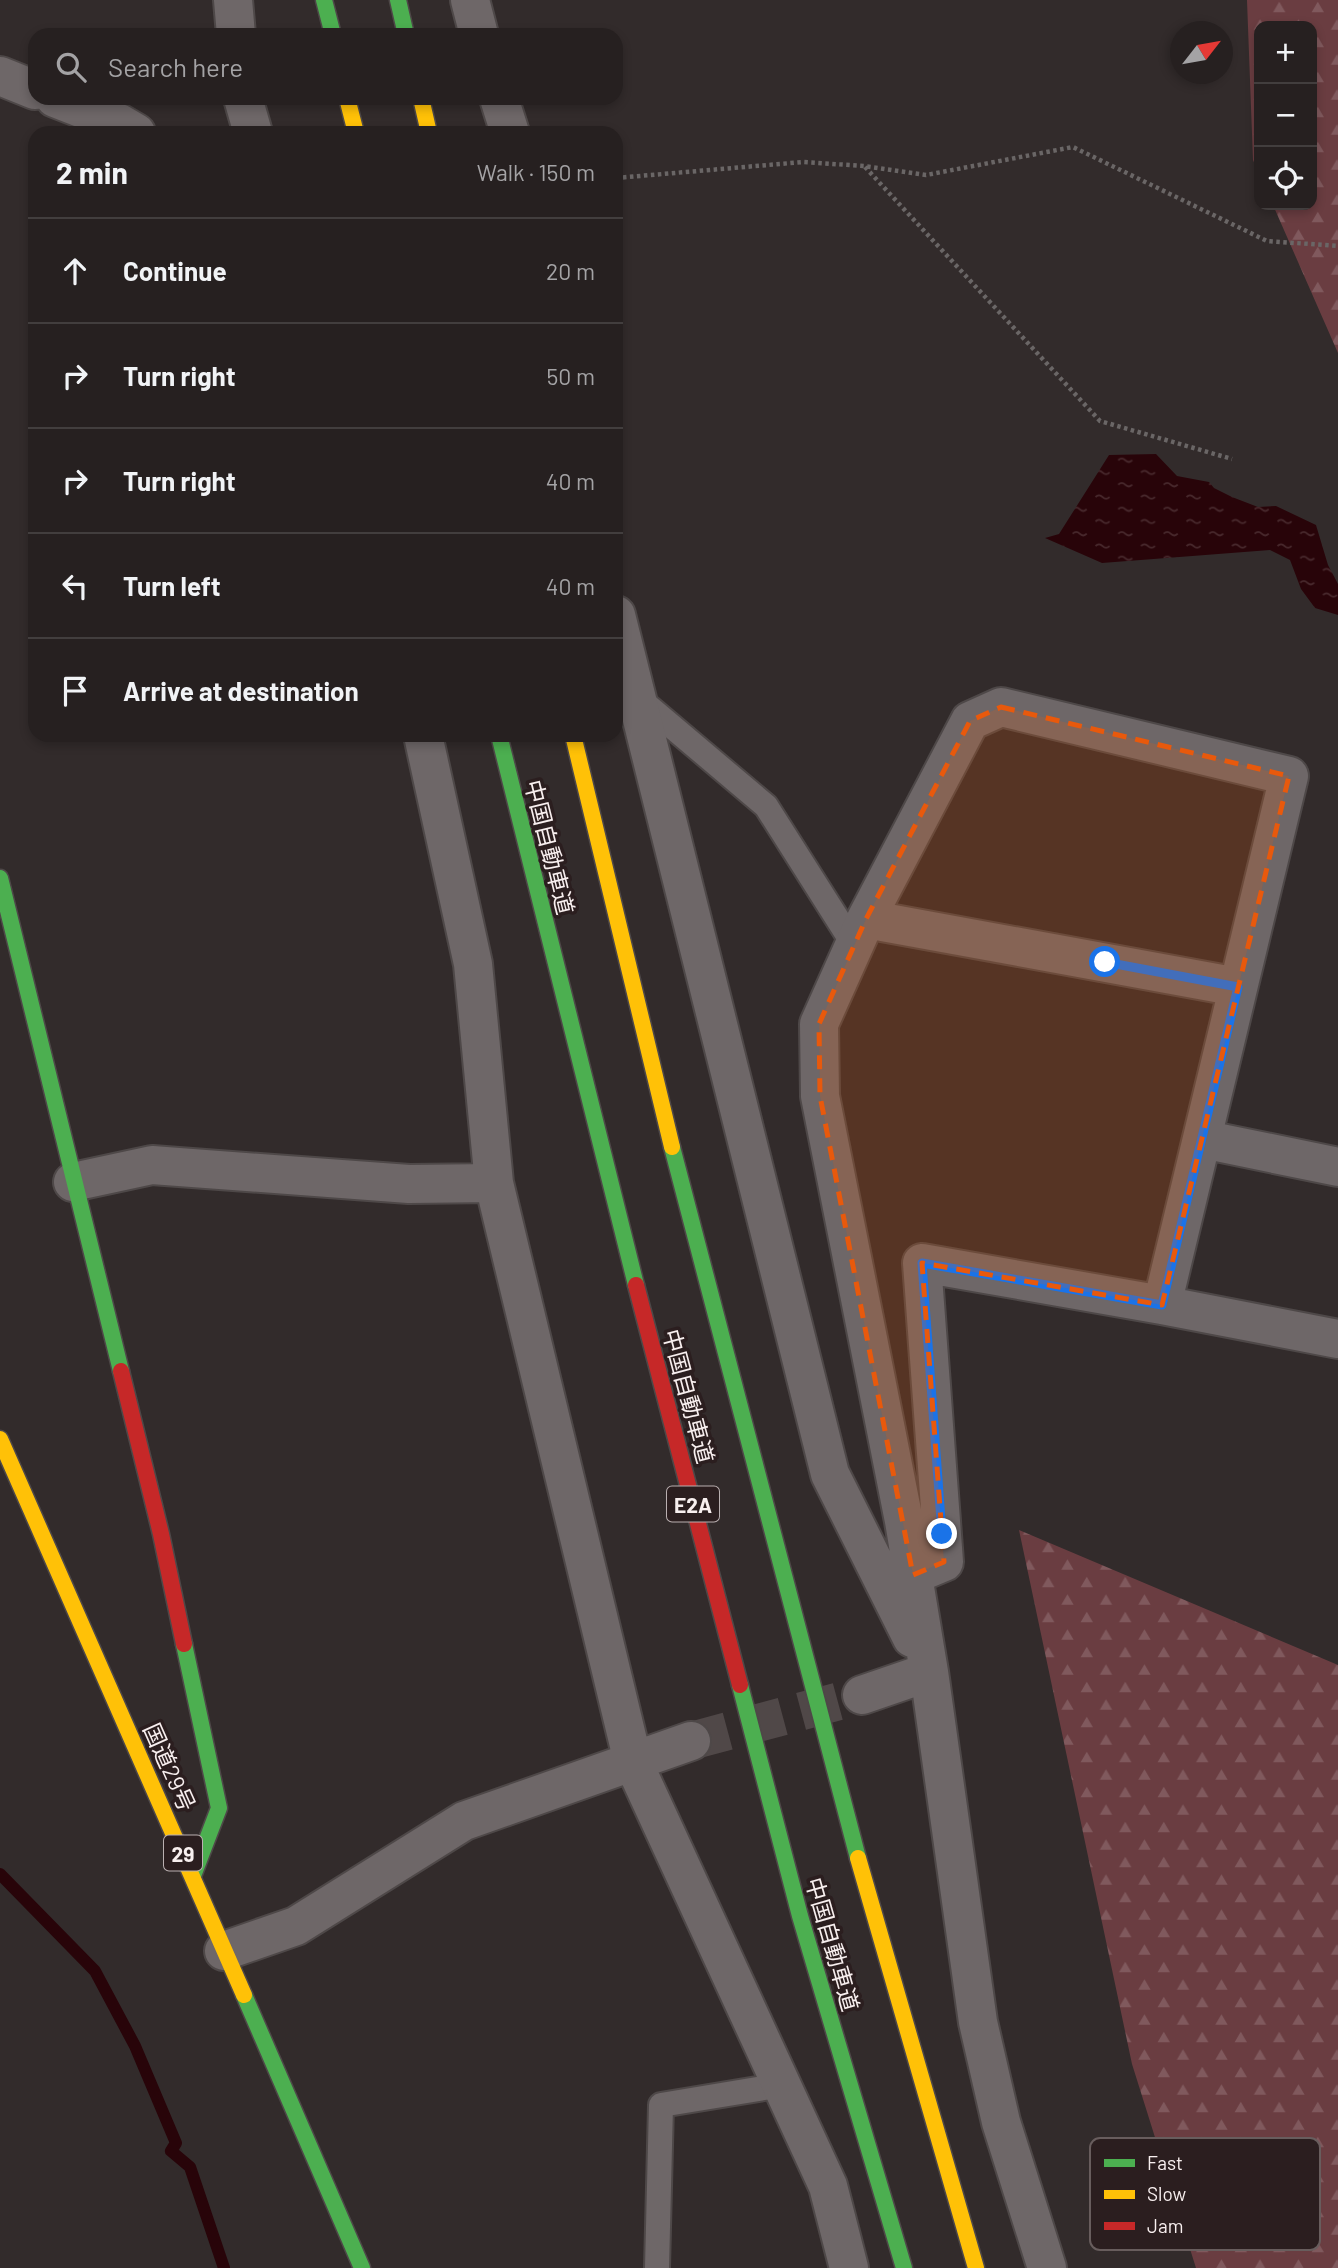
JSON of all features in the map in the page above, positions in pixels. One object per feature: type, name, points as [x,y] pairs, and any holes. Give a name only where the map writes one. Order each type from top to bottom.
[{"type":"main road","points":[[324,0],[331,28]]},
{"type":"main road","points":[[398,0],[404,28]]},
{"type":"main road","points":[[349,105],[354,126]]},
{"type":"main road","points":[[423,105],[427,126]]},
{"type":"main road","name":"中国自動車道","points":[[501,742],[612,1191],[800,1916],[904,2268]]},
{"type":"main road","name":"中国自動車道","points":[[575,742],[707,1287],[868,1899],[976,2268]]},
{"type":"main road","points":[[0,878],[161,1534],[219,1808],[193,1875]]},
{"type":"main road","name":"国道29号","points":[[0,1439],[193,1875],[353,2261]]},
{"type":"street","points":[[233,0],[235,28]]},
{"type":"street","points":[[470,0],[477,28]]},
{"type":"street","points":[[0,76],[28,87]]},
{"type":"street","points":[[73,105],[124,126]]},
{"type":"street","points":[[245,105],[251,126]]},
{"type":"street","points":[[501,105],[508,126]]},
{"type":"street","points":[[623,643],[830,1474],[929,1671]]},
{"type":"street","points":[[1047,2268],[1001,2122],[978,2022],[913,1575],[820,1096],[819,1024],[860,932],[970,721],[1001,708],[1289,776],[1162,1305]]},
{"type":"street","points":[[425,742],[473,964],[494,1183],[633,1762],[828,2186],[849,2268]]},
{"type":"street","points":[[860,932],[1238,987]]},
{"type":"street","points":[[1202,1139],[1338,1167]]},
{"type":"street","points":[[73,1182],[152,1165],[409,1184],[494,1183]]},
{"type":"street","points":[[913,1575],[944,1562],[922,1263],[1338,1339]]},
{"type":"street","points":[[862,1695],[929,1671]]},
{"type":"street","points":[[224,1951],[296,1926],[464,1821],[691,1741]]},
{"type":"lane","points":[[636,696],[766,806],[860,932]]},
{"type":"lane","points":[[657,2268],[661,2105],[782,2085]]},
{"type":"path","points":[[623,177],[803,162],[864,166],[926,175],[1073,147],[1267,241],[1338,246]]},
{"type":"path","points":[[864,166],[1100,421],[1232,459]]},
{"type":"highlighted area","points":[[1001,707],[1289,776],[1162,1305],[922,1263],[944,1562],[913,1575],[820,1096],[819,1024],[866,919],[970,721]]},
{"type":"green space","points":[[1247,0],[1338,0],[1338,353],[1275,210],[1317,210],[1317,21],[1254,21],[1254,162]]},
{"type":"green space","points":[[1019,1530],[1338,1665],[1338,2268],[1196,2268],[1190,2250],[1320,2250],[1320,2138],[1155,2138],[1132,2064]]},
{"type":"water","points":[[1156,454],[1177,476],[1209,482],[1214,488],[1232,497],[1258,507],[1276,506],[1316,525],[1328,565],[1338,584],[1338,615],[1315,608],[1301,589],[1290,560],[1270,550],[1102,563],[1045,538],[1059,534],[1109,455]]},
{"type":"waterway","points":[[0,1874],[95,1971],[135,2046],[176,2143],[171,2151],[190,2167],[224,2268]]},
{"type":"tunnel","points":[[691,1741],[862,1695]]},
{"type":"traffic: fast","points":[[324,0],[331,28]]},
{"type":"traffic: fast","points":[[398,0],[404,28]]},
{"type":"traffic: fast","points":[[501,742],[636,1285]]},
{"type":"traffic: fast","points":[[0,878],[121,1371]]},
{"type":"traffic: fast","points":[[672,1147],[858,1858]]},
{"type":"traffic: fast","points":[[184,1644],[219,1808],[193,1876]]},
{"type":"traffic: fast","points":[[740,1685],[800,1916],[904,2268]]},
{"type":"traffic: fast","points":[[244,1995],[362,2268]]},
{"type":"traffic: slow","points":[[349,105],[354,126]]},
{"type":"traffic: slow","points":[[423,105],[427,126]]},
{"type":"traffic: slow","points":[[575,742],[672,1147]]},
{"type":"traffic: slow","points":[[0,1439],[244,1995]]},
{"type":"traffic: slow","points":[[858,1858],[976,2268]]},
{"type":"traffic: jam","points":[[636,1285],[740,1685]]},
{"type":"traffic: jam","points":[[121,1371],[161,1534],[184,1644]]},
{"type":"route","points":[[942,1534],[922,1263],[1162,1305],[1238,987],[1105,962]]}]
